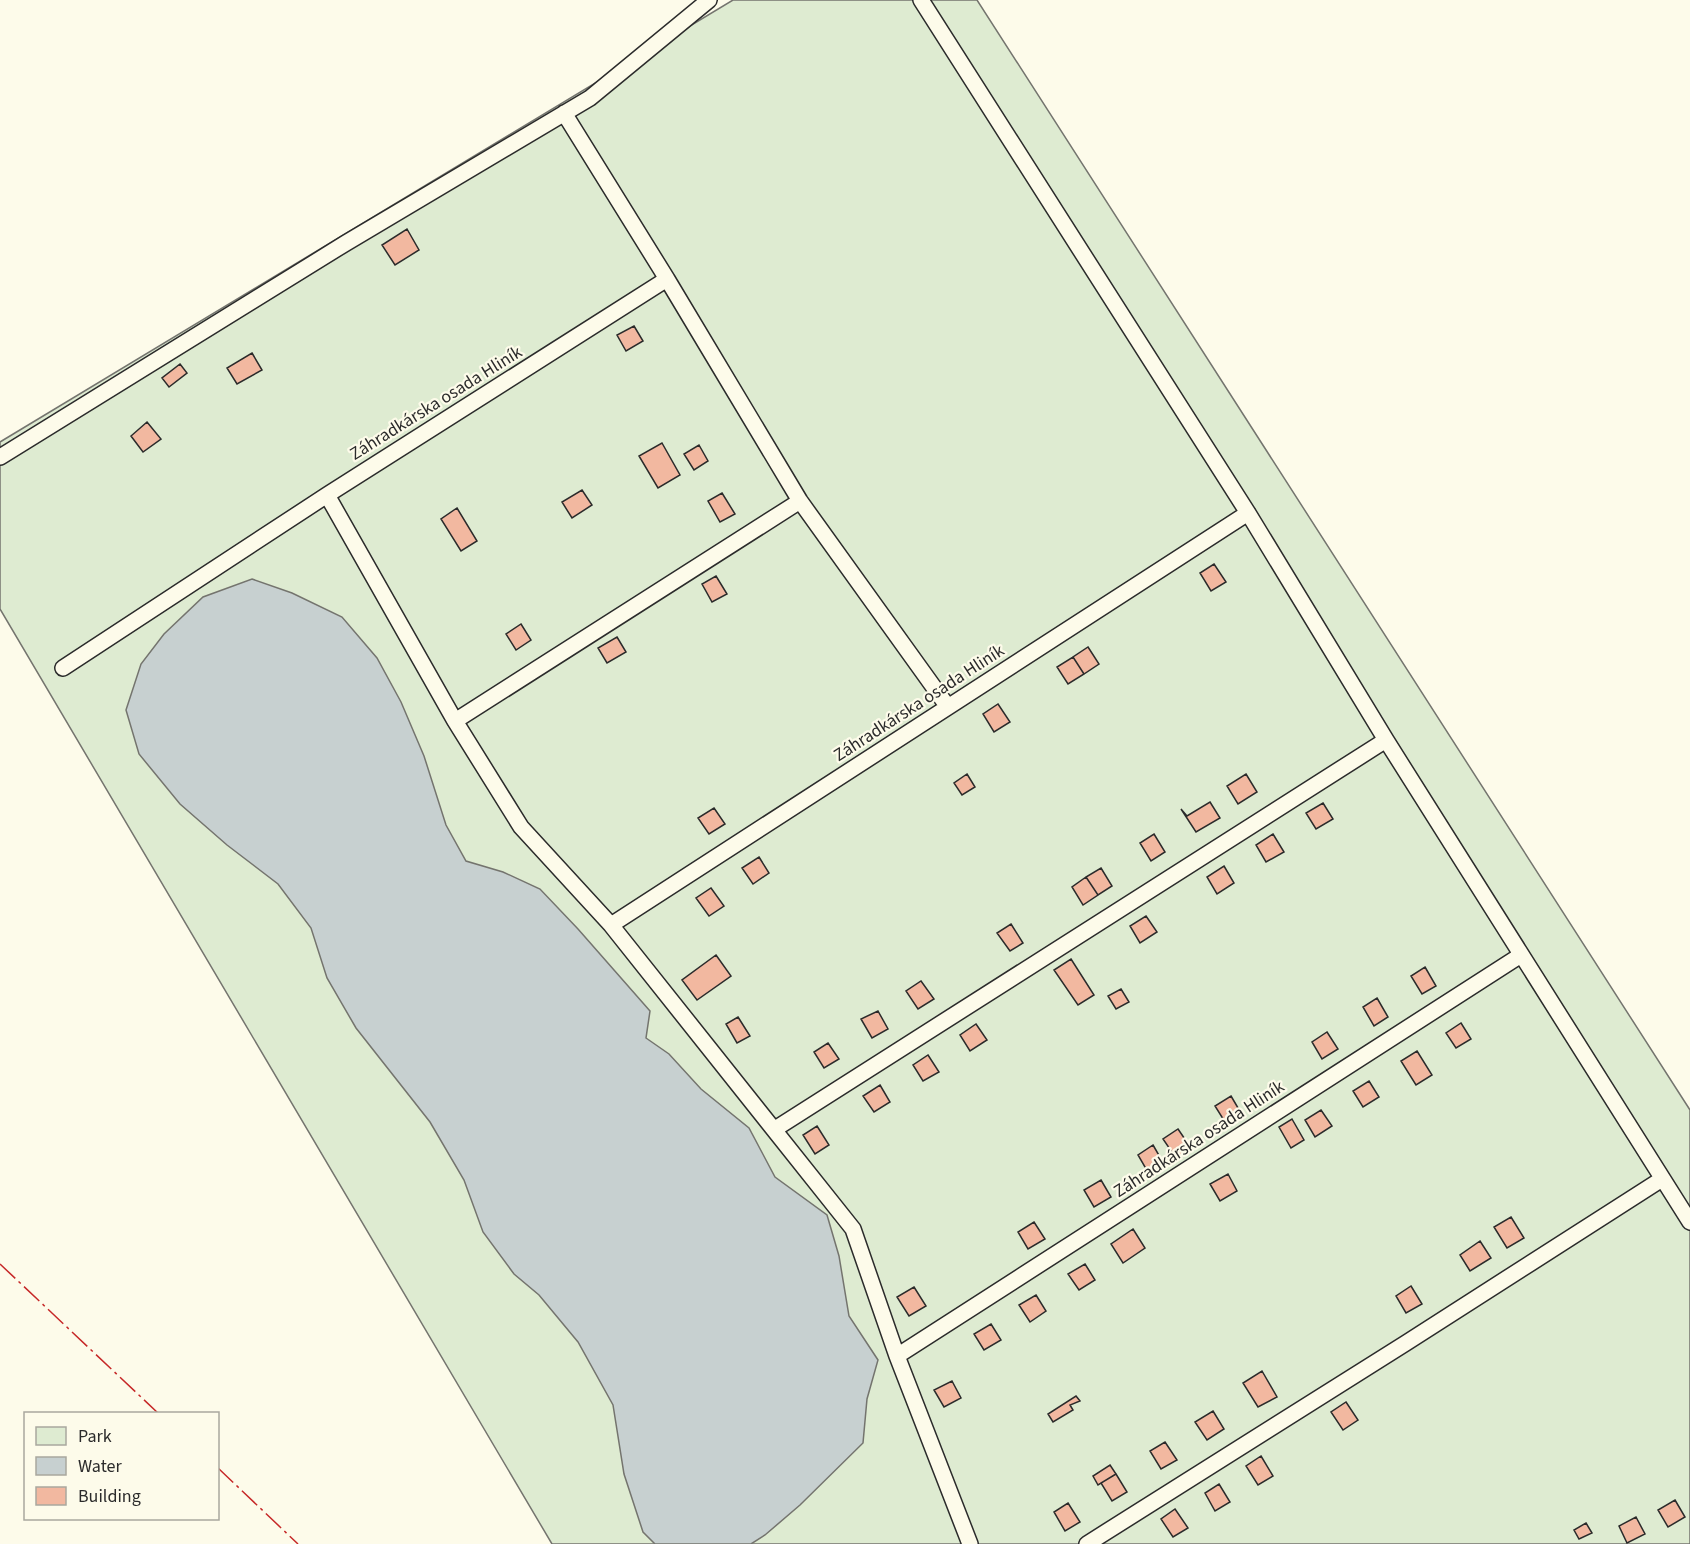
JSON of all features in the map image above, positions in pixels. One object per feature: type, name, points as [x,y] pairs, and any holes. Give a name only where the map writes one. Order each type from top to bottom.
[{"type":"lane","points":[[0,457],[346,243],[590,98],[709,0]]},
{"type":"lane","points":[[921,0],[1248,513],[1386,740],[1690,1222]]},
{"type":"lane","points":[[564,113],[800,501],[948,707]]},
{"type":"lane","name":"Záhradkárska osada Hliník","points":[[63,668],[327,495],[667,279]]},
{"type":"lane","points":[[327,495],[455,721],[521,827],[611,925],[853,1229],[897,1356],[970,1544]]},
{"type":"lane","points":[[455,721],[800,501]]},
{"type":"lane","name":"Záhradkárska osada Hliník","points":[[611,925],[1248,513]]},
{"type":"lane","points":[[775,1129],[1386,740]]},
{"type":"lane","name":"Záhradkárska osada Hliník","points":[[897,1356],[1521,956]]},
{"type":"lane","points":[[1087,1544],[1662,1179]]},
{"type":"green space","points":[[733,0],[977,0],[1690,1110],[1690,1544],[552,1544],[0,609],[0,442]]},
{"type":"water","points":[[252,579],[292,593],[342,617],[377,658],[401,702],[424,756],[446,825],[466,861],[503,872],[540,889],[650,1011],[646,1038],[669,1054],[701,1089],[749,1128],[775,1177],[827,1215],[839,1256],[849,1316],[878,1360],[867,1399],[863,1443],[800,1505],[751,1544],[655,1544],[643,1532],[624,1474],[613,1405],[578,1342],[539,1295],[514,1274],[483,1232],[464,1180],[430,1122],[356,1028],[327,978],[311,928],[278,884],[227,845],[180,804],[139,754],[126,710],[141,664],[164,634],[203,597]]},
{"type":"building","points":[[407,229],[419,250],[395,265],[382,245]]},
{"type":"building","points":[[634,326],[643,341],[626,351],[617,335]]},
{"type":"building","points":[[252,353],[262,370],[237,384],[227,368]]},
{"type":"building","points":[[180,364],[187,373],[169,387],[162,378]]},
{"type":"building","points":[[147,422],[161,439],[143,452],[131,436]]},
{"type":"building","points":[[662,443],[680,475],[658,488],[639,456]]},
{"type":"building","points":[[699,445],[708,461],[694,470],[684,454]]},
{"type":"building","points":[[582,490],[592,505],[572,518],[562,502]]},
{"type":"building","points":[[722,493],[735,514],[720,522],[708,501]]},
{"type":"building","points":[[457,508],[477,541],[461,551],[441,519]]},
{"type":"building","points":[[1214,564],[1226,582],[1211,591],[1200,573]]},
{"type":"building","points":[[716,576],[727,594],[712,602],[702,584]]},
{"type":"building","points":[[521,624],[531,640],[516,650],[506,634]]},
{"type":"building","points":[[617,637],[626,652],[607,663],[598,648]]},
{"type":"building","points":[[1088,647],[1099,664],[1084,674],[1073,657]]},
{"type":"building","points":[[1073,657],[1084,674],[1068,684],[1057,667]]},
{"type":"building","points":[[998,704],[1010,722],[994,732],[983,714]]},
{"type":"building","points":[[967,774],[975,787],[962,795],[954,783]]},
{"type":"building","points":[[1246,774],[1257,792],[1238,804],[1227,786]]},
{"type":"building","points":[[1210,802],[1220,818],[1196,832],[1181,809],[1187,816]]},
{"type":"building","points":[[1323,803],[1333,819],[1316,829],[1306,813]]},
{"type":"building","points":[[714,808],[725,824],[709,834],[698,818]]},
{"type":"building","points":[[1154,834],[1165,852],[1151,861],[1140,843]]},
{"type":"building","points":[[1273,834],[1284,852],[1266,862],[1256,845]]},
{"type":"building","points":[[759,857],[769,873],[753,884],[742,868]]},
{"type":"building","points":[[1224,866],[1234,883],[1217,894],[1207,877]]},
{"type":"building","points":[[1101,868],[1112,886],[1098,895],[1086,877]]},
{"type":"building","points":[[1086,877],[1098,895],[1083,905],[1072,887]]},
{"type":"building","points":[[711,888],[724,906],[709,916],[696,898]]},
{"type":"building","points":[[1146,916],[1157,932],[1140,943],[1130,926]]},
{"type":"building","points":[[1011,924],[1023,943],[1010,951],[997,933]]},
{"type":"building","points":[[716,955],[731,976],[697,1000],[682,980]]},
{"type":"building","points":[[1071,959],[1094,995],[1078,1005],[1054,970]]},
{"type":"building","points":[[1425,967],[1436,986],[1422,994],[1411,976]]},
{"type":"building","points":[[921,981],[934,999],[918,1009],[906,991]]},
{"type":"building","points":[[1121,989],[1129,1002],[1116,1009],[1108,996]]},
{"type":"building","points":[[1377,998],[1388,1017],[1374,1026],[1363,1007]]},
{"type":"building","points":[[878,1011],[888,1029],[872,1038],[861,1019]]},
{"type":"building","points":[[738,1017],[750,1036],[737,1043],[726,1024]]},
{"type":"building","points":[[1461,1023],[1471,1039],[1456,1048],[1446,1033]]},
{"type":"building","points":[[976,1024],[987,1040],[970,1051],[960,1035]]},
{"type":"building","points":[[1327,1032],[1338,1049],[1322,1059],[1312,1042]]},
{"type":"building","points":[[828,1043],[839,1059],[824,1068],[814,1052]]},
{"type":"building","points":[[1417,1051],[1432,1075],[1416,1085],[1401,1061]]},
{"type":"building","points":[[928,1055],[939,1072],[923,1081],[913,1065]]},
{"type":"building","points":[[1369,1081],[1379,1097],[1363,1107],[1353,1091]]},
{"type":"building","points":[[880,1085],[890,1102],[874,1112],[863,1096]]},
{"type":"building","points":[[1231,1096],[1241,1113],[1225,1122],[1215,1106]]},
{"type":"building","points":[[1321,1110],[1332,1126],[1315,1137],[1305,1120]]},
{"type":"building","points":[[1292,1119],[1304,1140],[1291,1148],[1279,1127]]},
{"type":"building","points":[[817,1126],[829,1145],[815,1154],[803,1135]]},
{"type":"building","points":[[1178,1129],[1191,1148],[1176,1158],[1163,1139]]},
{"type":"building","points":[[1153,1145],[1164,1164],[1149,1174],[1138,1155]]},
{"type":"building","points":[[1228,1174],[1237,1191],[1220,1201],[1210,1184]]},
{"type":"building","points":[[1101,1180],[1111,1197],[1094,1207],[1084,1190]]},
{"type":"building","points":[[1511,1217],[1524,1238],[1507,1248],[1494,1227]]},
{"type":"building","points":[[1034,1222],[1045,1239],[1028,1249],[1018,1232]]},
{"type":"building","points":[[1133,1229],[1145,1248],[1123,1263],[1111,1244]]},
{"type":"building","points":[[1480,1241],[1491,1258],[1470,1271],[1460,1255]]},
{"type":"building","points":[[1085,1264],[1095,1280],[1079,1290],[1068,1274]]},
{"type":"building","points":[[1411,1286],[1422,1304],[1406,1313],[1396,1296]]},
{"type":"building","points":[[914,1287],[926,1306],[909,1316],[897,1297]]},
{"type":"building","points":[[1036,1295],[1046,1311],[1030,1322],[1019,1305]]},
{"type":"building","points":[[991,1324],[1001,1340],[984,1350],[974,1334]]},
{"type":"building","points":[[1262,1371],[1277,1397],[1258,1407],[1243,1383]]},
{"type":"building","points":[[952,1381],[961,1398],[944,1407],[934,1390]]},
{"type":"building","points":[[1076,1396],[1080,1401],[1070,1405],[1073,1410],[1053,1422],[1048,1414]]},
{"type":"building","points":[[1346,1402],[1358,1420],[1343,1430],[1331,1412]]},
{"type":"building","points":[[1213,1411],[1224,1429],[1207,1440],[1195,1422]]},
{"type":"building","points":[[1165,1442],[1177,1460],[1161,1469],[1150,1451]]},
{"type":"building","points":[[1261,1456],[1273,1476],[1258,1485],[1246,1466]]},
{"type":"building","points":[[1110,1465],[1116,1474],[1098,1485],[1093,1476]]},
{"type":"building","points":[[1116,1474],[1127,1492],[1112,1501],[1101,1483]]},
{"type":"building","points":[[1219,1484],[1230,1502],[1215,1511],[1205,1493]]},
{"type":"building","points":[[1675,1500],[1685,1517],[1668,1527],[1658,1510]]},
{"type":"building","points":[[1068,1503],[1080,1522],[1065,1531],[1054,1512]]},
{"type":"building","points":[[1175,1509],[1188,1528],[1173,1537],[1161,1519]]},
{"type":"building","points":[[1636,1517],[1645,1534],[1627,1543],[1619,1526]]},
{"type":"building","points":[[1586,1523],[1592,1533],[1579,1539],[1574,1530]]},
{"type":"power","points":[[0,1264],[157,1412]]},
{"type":"power","points":[[219,1469],[298,1544]]}]
